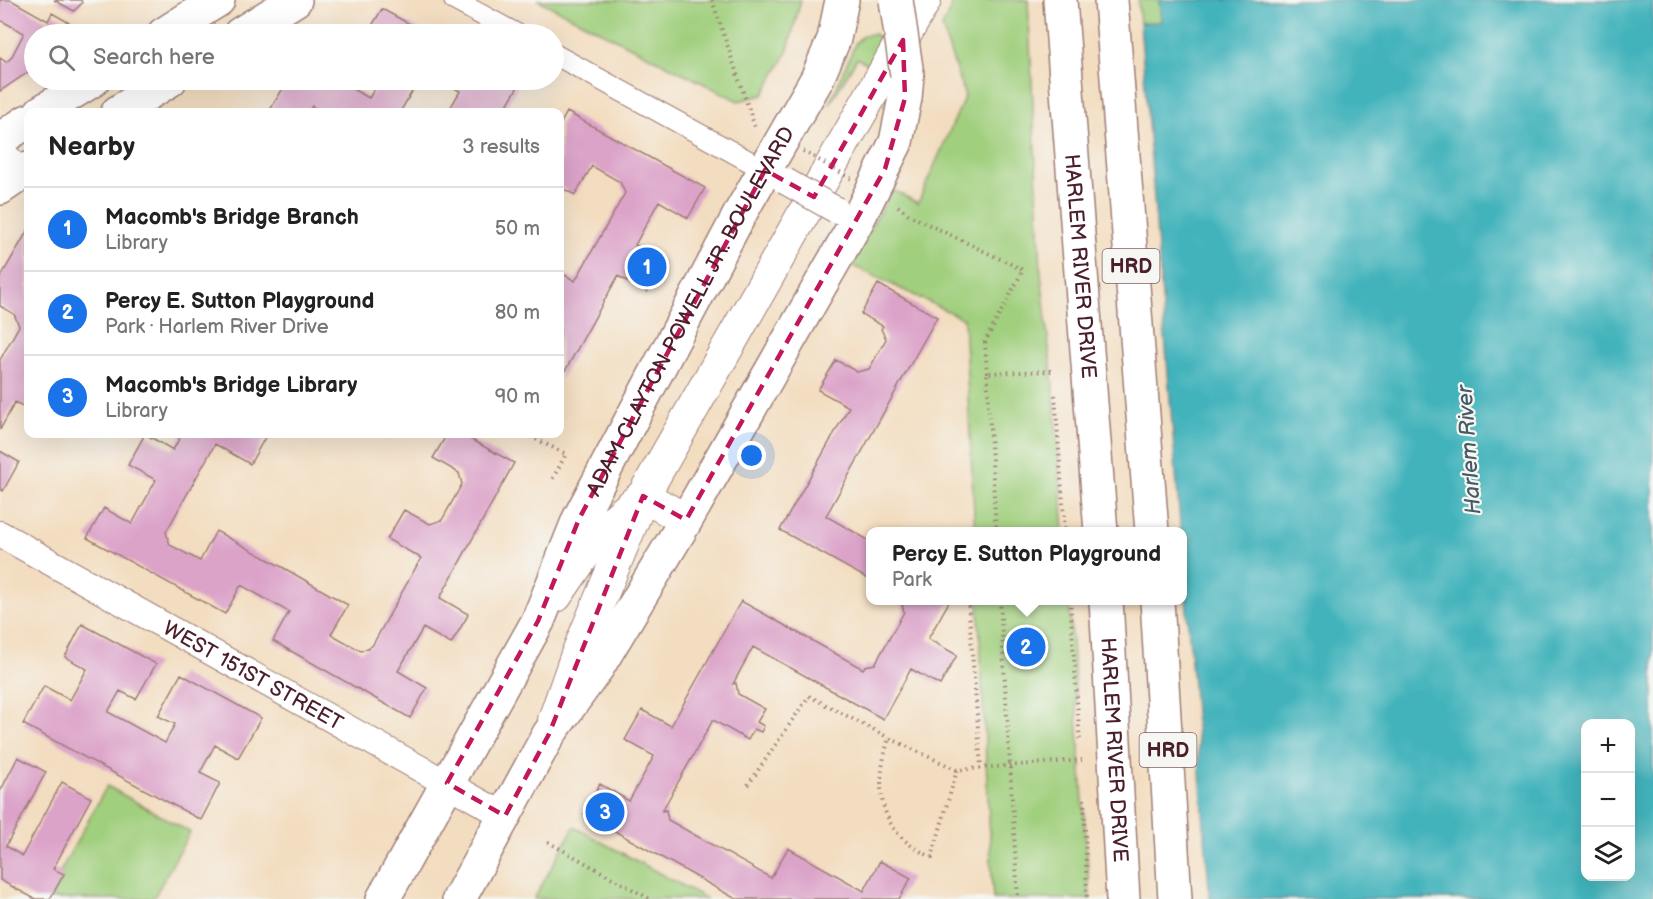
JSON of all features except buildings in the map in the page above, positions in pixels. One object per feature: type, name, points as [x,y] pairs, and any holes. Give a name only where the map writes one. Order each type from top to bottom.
[{"type":"main road","points":[[180,24],[218,0]]},
{"type":"main road","points":[[256,24],[295,0]]},
{"type":"main road","name":"ADAM CLAYTON POWELL JR. BOULEVARD","points":[[383,899],[538,621],[579,519],[775,176],[827,59],[840,18],[842,0]]},
{"type":"main road","name":"ADAM CLAYTON POWELL JR. BOULEVARD","points":[[459,899],[549,734],[597,669],[686,520],[846,215],[896,142],[907,75],[896,0]]},
{"type":"main road","name":"HARLEM RIVER DRIVE","points":[[1060,0],[1101,527]]},
{"type":"main road","name":"HRD","points":[[1111,0],[1152,527]]},
{"type":"main road","points":[[48,108],[77,90]]},
{"type":"main road","points":[[124,108],[154,90]]},
{"type":"main road","points":[[0,139],[24,124]]},
{"type":"main road","name":"HARLEM RIVER DRIVE","points":[[1106,605],[1123,899]]},
{"type":"main road","name":"HRD","points":[[1157,605],[1169,766],[1175,899]]},
{"type":"street","points":[[454,0],[498,24]]},
{"type":"street","name":"ADAM CLAYTON POWELL JR. BOULEVARD","points":[[549,734],[576,657],[644,496],[925,0]]},
{"type":"street","points":[[564,60],[846,215]]},
{"type":"street","points":[[0,150],[17,177]]},
{"type":"street","points":[[644,496],[686,520]]},
{"type":"street","name":"ADAM CLAYTON POWELL JR. BOULEVARD","points":[[538,621],[600,532],[644,496]]},
{"type":"street","name":"WEST 151ST STREET","points":[[0,534],[505,816]]},
{"type":"path","points":[[712,0],[755,128]]},
{"type":"path","points":[[803,151],[852,179]]},
{"type":"path","points":[[893,201],[909,215],[1023,270],[985,342],[996,527]]},
{"type":"path","points":[[987,373],[1053,371]]},
{"type":"path","points":[[1055,395],[1065,527]]},
{"type":"path","points":[[533,438],[566,454],[552,480]]},
{"type":"path","points":[[968,605],[981,768]]},
{"type":"path","points":[[1000,605],[1018,899]]},
{"type":"path","points":[[1070,605],[1082,771]]},
{"type":"path","points":[[748,785],[809,696],[957,770],[1082,760]]},
{"type":"path","points":[[889,738],[881,764],[880,788],[887,817],[894,832],[912,848],[932,856],[957,770]]},
{"type":"path","points":[[1083,794],[1087,899]]},
{"type":"path","points":[[548,842],[650,899]]},
{"type":"highlighted area","points":[[903,40],[905,98],[885,169],[686,520],[643,496],[549,734],[505,816],[447,783],[538,621],[579,519],[765,170],[814,197]]},
{"type":"green space","points":[[538,0],[801,0],[787,53],[763,95],[738,101]]},
{"type":"green space","points":[[954,0],[1028,0],[1041,273],[1054,395],[1064,527],[975,527],[964,319],[849,264],[893,190],[918,203],[965,96],[942,28]]},
{"type":"green space","points":[[1138,0],[1159,0],[1162,22],[1140,23]]},
{"type":"green space","points":[[874,34],[879,37],[884,46],[886,74],[857,58],[829,105],[856,42],[864,35]]},
{"type":"green space","points":[[978,605],[1069,605],[1090,899],[993,899]]},
{"type":"green space","points":[[107,786],[190,832],[153,899],[50,899],[63,875],[60,872]]},
{"type":"green space","points":[[574,827],[707,899],[534,899]]},
{"type":"water","name":"Harlem River","points":[[1159,0],[1653,0],[1653,899],[1210,899],[1187,605],[1187,527],[1180,527],[1140,23],[1161,22]]},
{"type":"place","name":"Macomb's Bridge Branch","points":[[647,267]]},
{"type":"place","name":"Percy E. Sutton Playground","points":[[1026,647]]},
{"type":"place","name":"Macomb's Bridge Library","points":[[605,812]]}]
